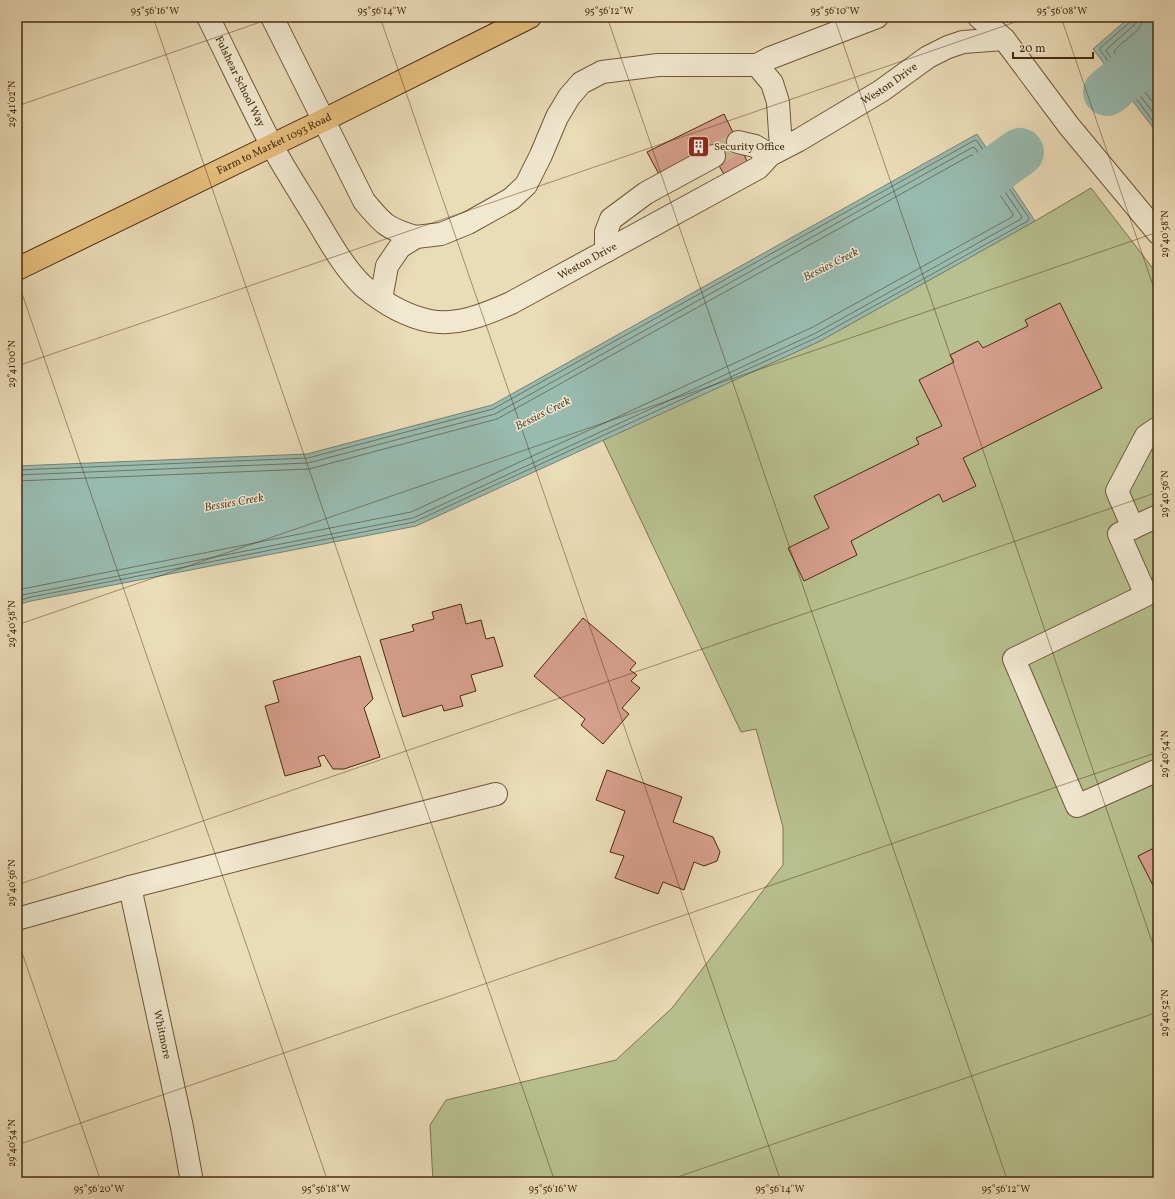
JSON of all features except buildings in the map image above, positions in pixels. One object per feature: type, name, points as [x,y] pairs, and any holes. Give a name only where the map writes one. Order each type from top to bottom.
[{"type":"main road","name":"Farm to Market 1093 Road","points":[[17,269],[324,120],[530,17]]},
{"type":"street","name":"Fulshear School Way","points":[[208,17],[272,145]]},
{"type":"street","points":[[272,17],[364,202],[380,221],[396,231],[416,237],[441,234],[474,220],[511,200],[526,185],[541,155],[556,117],[569,97],[581,83],[602,72],[658,65],[757,65],[770,58],[877,17]]},
{"type":"street","points":[[979,17],[1004,39],[1069,126],[1158,233]]},
{"type":"street","name":"Weston Drive","points":[[272,145],[344,264],[363,285],[380,299],[398,309],[420,318],[431,321],[464,320],[485,314],[511,303],[758,168],[776,152],[881,91],[928,57],[948,47],[963,42],[1004,39]]},
{"type":"street","points":[[738,142],[776,152],[778,102],[772,84],[757,65]]},
{"type":"street","points":[[606,252],[606,232],[611,219],[646,193],[714,156]]},
{"type":"street","points":[[380,299],[387,266],[400,247],[416,237]]},
{"type":"street","points":[[1133,528],[1117,491],[1146,436],[1158,428]]},
{"type":"street","points":[[1158,516],[1119,534],[1146,594],[1014,659],[1077,806],[1158,770]]},
{"type":"street","points":[[17,919],[130,887],[496,794]]},
{"type":"street","name":"Whitmore","points":[[130,887],[182,1127],[192,1182]]},
{"type":"green space","points":[[1091,188],[1158,275],[1158,1182],[433,1182],[430,1125],[446,1100],[616,1060],[672,1008],[783,865],[783,827],[756,729],[741,732],[603,440],[820,341],[1035,221]]},
{"type":"water","points":[[1130,17],[1158,17],[1158,134],[1093,49]]},
{"type":"water","points":[[977,134],[1035,221],[820,341],[416,526],[31,601],[17,605],[17,466],[307,454],[492,405]]},
{"type":"waterway","name":"Bessies Creek","points":[[1107,92],[1158,51]]},
{"type":"waterway","name":"Bessies Creek","points":[[945,206],[1020,152]]},
{"type":"tunnel","points":[[714,156],[738,142]]},
{"type":"place","name":"Security Office","points":[[698,147]]}]
